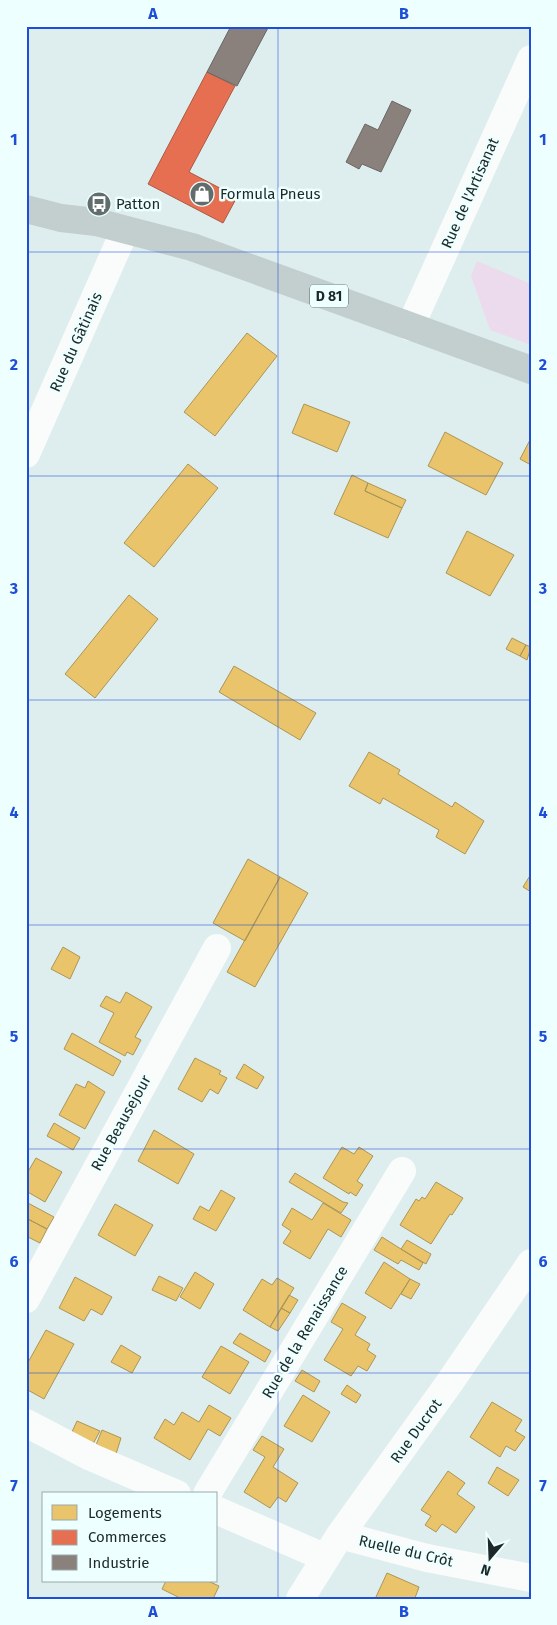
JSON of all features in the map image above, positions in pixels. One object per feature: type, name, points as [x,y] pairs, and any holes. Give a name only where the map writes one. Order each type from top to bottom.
[{"type":"main road","name":"D 81","points":[[26,209],[61,218],[96,222],[192,247],[531,370]]},
{"type":"main road","name":"D 81","points":[[26,220],[61,218]]},
{"type":"street","name":"Rue de l'Artisanat","points":[[410,327],[531,59]]},
{"type":"street","name":"Rue du Gâtinais","points":[[26,454],[125,230]]},
{"type":"street","name":"Rue Beausejour","points":[[26,1299],[217,948]]},
{"type":"street","name":"Rue de la Renaissance","points":[[208,1492],[402,1170]]},
{"type":"street","name":"Rue Ducrot","points":[[300,1599],[333,1546],[450,1382],[531,1263]]},
{"type":"street","points":[[26,1423],[91,1457],[172,1492]]},
{"type":"street","name":"Ruelle du Crôt","points":[[218,1511],[333,1546],[427,1558],[531,1578]]},
{"type":"shaded area","points":[[477,261],[531,284],[531,345],[490,330],[471,276]]},
{"type":"building: Logements","points":[[247,333],[277,356],[215,436],[184,412]]},
{"type":"building: Logements","points":[[304,404],[350,422],[337,452],[292,433]]},
{"type":"building: Logements","points":[[445,432],[503,463],[486,495],[428,466]]},
{"type":"building: Logements","points":[[531,438],[531,465],[520,459]]},
{"type":"building: Logements","points":[[188,464],[218,488],[154,567],[124,543]]},
{"type":"building: Logements","points":[[352,475],[368,483],[365,491],[402,508],[388,538],[334,514]]},
{"type":"building: Logements","points":[[368,483],[406,500],[402,508],[365,491]]},
{"type":"building: Logements","points":[[467,531],[514,555],[490,596],[446,573]]},
{"type":"building: Logements","points":[[129,595],[158,619],[95,698],[65,674]]},
{"type":"building: Logements","points":[[512,638],[526,645],[520,656],[506,649]]},
{"type":"building: Logements","points":[[526,645],[531,647],[527,660],[520,656]]},
{"type":"building: Logements","points":[[234,666],[316,713],[300,740],[219,692]]},
{"type":"building: Logements","points":[[369,752],[400,770],[398,774],[452,807],[455,802],[484,821],[465,854],[436,837],[439,830],[383,798],[380,804],[349,786]]},
{"type":"building: Logements","points":[[248,859],[280,877],[245,941],[213,923]]},
{"type":"building: Logements","points":[[531,874],[531,892],[523,887]]},
{"type":"building: Logements","points":[[280,877],[308,893],[255,987],[227,972]]},
{"type":"building: Logements","points":[[63,947],[80,957],[70,979],[51,969]]},
{"type":"building: Logements","points":[[126,992],[152,1007],[135,1037],[141,1040],[133,1055],[127,1052],[125,1056],[99,1042],[114,1013],[100,1006],[106,996],[120,1003]]},
{"type":"building: Logements","points":[[72,1033],[121,1061],[113,1076],[64,1049]]},
{"type":"building: Logements","points":[[195,1058],[221,1071],[219,1074],[227,1078],[218,1094],[210,1089],[202,1102],[178,1089]]},
{"type":"building: Logements","points":[[244,1064],[264,1077],[257,1089],[236,1078]]},
{"type":"building: Logements","points":[[88,1081],[105,1092],[85,1129],[59,1115],[76,1084],[85,1088]]},
{"type":"building: Logements","points":[[54,1123],[80,1138],[73,1150],[47,1136]]},
{"type":"building: Logements","points":[[154,1130],[194,1154],[178,1184],[138,1161]]},
{"type":"building: Logements","points":[[342,1147],[354,1154],[359,1147],[373,1156],[357,1181],[363,1185],[356,1196],[350,1192],[349,1194],[323,1178]]},
{"type":"building: Logements","points":[[36,1158],[62,1172],[45,1202],[26,1191],[26,1175]]},
{"type":"building: Logements","points":[[295,1173],[343,1202],[348,1203],[341,1213],[289,1182]]},
{"type":"building: Logements","points":[[436,1182],[463,1198],[452,1215],[450,1214],[431,1244],[400,1225],[416,1199],[419,1201],[422,1197],[425,1199]]},
{"type":"building: Logements","points":[[221,1190],[235,1198],[216,1231],[193,1219],[200,1206],[209,1211]]},
{"type":"building: Logements","points":[[26,1202],[54,1217],[47,1229],[26,1218]]},
{"type":"building: Logements","points":[[323,1203],[351,1220],[341,1237],[328,1229],[310,1259],[283,1243],[291,1231],[282,1225],[292,1208],[312,1220]]},
{"type":"building: Logements","points":[[115,1204],[153,1225],[135,1256],[98,1235]]},
{"type":"building: Logements","points":[[26,1218],[47,1229],[40,1243],[26,1236]]},
{"type":"building: Logements","points":[[382,1237],[423,1263],[419,1270],[401,1260],[398,1264],[374,1250]]},
{"type":"building: Logements","points":[[407,1240],[431,1254],[426,1264],[401,1249]]},
{"type":"building: Logements","points":[[384,1262],[410,1279],[391,1309],[365,1293]]},
{"type":"building: Logements","points":[[195,1272],[214,1284],[200,1309],[180,1297]]},
{"type":"building: Logements","points":[[159,1276],[183,1288],[176,1301],[152,1290]]},
{"type":"building: Logements","points":[[75,1277],[112,1297],[102,1315],[91,1309],[84,1321],[59,1308]]},
{"type":"building: Logements","points":[[277,1278],[294,1288],[270,1327],[243,1310],[262,1279],[272,1285]]},
{"type":"building: Logements","points":[[410,1279],[420,1284],[411,1299],[401,1294]]},
{"type":"building: Logements","points":[[289,1295],[298,1300],[290,1313],[281,1308]]},
{"type":"building: Logements","points":[[342,1303],[366,1317],[355,1335],[370,1344],[367,1350],[376,1356],[367,1371],[358,1366],[351,1376],[324,1360],[343,1329],[331,1322]]},
{"type":"building: Logements","points":[[281,1308],[290,1313],[278,1331],[270,1327]]},
{"type":"building: Logements","points":[[46,1330],[74,1344],[44,1399],[26,1389],[26,1366]]},
{"type":"building: Logements","points":[[240,1333],[271,1351],[265,1362],[233,1343]]},
{"type":"building: Logements","points":[[121,1345],[141,1357],[132,1373],[111,1362]]},
{"type":"building: Logements","points":[[221,1346],[249,1362],[230,1394],[202,1377]]},
{"type":"building: Logements","points":[[302,1370],[320,1381],[314,1392],[295,1381]]},
{"type":"building: Logements","points":[[347,1385],[361,1395],[356,1403],[341,1394]]},
{"type":"building: Logements","points":[[303,1395],[330,1412],[312,1442],[284,1426]]},
{"type":"building: Logements","points":[[492,1402],[522,1420],[515,1431],[525,1437],[515,1451],[506,1446],[500,1457],[470,1437]]},
{"type":"building: Logements","points":[[209,1405],[231,1418],[220,1436],[208,1429],[190,1460],[154,1438],[165,1419],[174,1425],[182,1412],[199,1422]]},
{"type":"building: Logements","points":[[77,1421],[100,1431],[93,1444],[71,1434]]},
{"type":"building: Logements","points":[[102,1430],[121,1438],[116,1454],[96,1445]]},
{"type":"building: Logements","points":[[262,1436],[284,1449],[273,1467],[298,1483],[286,1502],[278,1497],[270,1508],[244,1492],[265,1457],[253,1450]]},
{"type":"building: Logements","points":[[497,1467],[519,1480],[508,1496],[488,1483]]},
{"type":"building: Logements","points":[[448,1471],[465,1483],[457,1494],[475,1507],[456,1533],[442,1524],[436,1532],[425,1525],[431,1516],[421,1510]]},
{"type":"building: Logements","points":[[387,1573],[419,1587],[415,1598],[417,1599],[375,1599]]},
{"type":"building: Logements","points":[[166,1582],[210,1582],[219,1586],[213,1599],[182,1599],[162,1589]]},
{"type":"building: Commerces","points":[[207,72],[235,86],[189,172],[237,197],[223,223],[148,184]]},
{"type":"building: Industrie","points":[[231,26],[269,26],[237,86],[207,72]]},
{"type":"building: Industrie","points":[[392,101],[411,110],[381,172],[362,164],[359,169],[346,162],[365,124],[378,130]]},
{"type":"place","name":"Formula Pneus","points":[[202,194]]},
{"type":"place","name":"Patton","points":[[99,204]]}]
